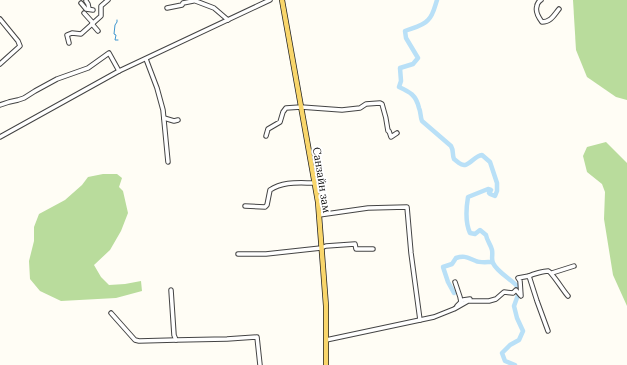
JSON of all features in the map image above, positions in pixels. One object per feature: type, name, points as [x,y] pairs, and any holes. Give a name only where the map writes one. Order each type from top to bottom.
[{"type":"main road","name":"Санзайн зам","points":[[282,0],[318,202],[326,306],[326,365]]},
{"type":"street","points":[[69,43],[67,35],[72,33],[81,34],[101,16],[101,6],[108,0]]},
{"type":"street","points":[[167,8],[182,5],[183,3],[193,0],[214,8],[228,20]]},
{"type":"street","points":[[0,137],[120,71],[270,0]]},
{"type":"street","points":[[541,0],[537,4],[536,8],[542,22],[550,20],[559,9]]},
{"type":"street","points":[[81,3],[86,9],[91,9],[86,1]]},
{"type":"street","points":[[84,13],[98,31]]},
{"type":"street","points":[[0,19],[18,41],[20,46],[0,64]]},
{"type":"street","points":[[0,105],[24,98],[57,79],[88,68],[109,53],[120,71]]},
{"type":"street","points":[[146,59],[163,110],[168,162]]},
{"type":"street","points":[[266,136],[268,129],[280,122],[286,108],[301,107],[342,110],[360,108],[366,104],[380,103],[382,104],[384,110],[388,131],[391,137],[397,133]]},
{"type":"street","points":[[164,118],[174,121],[178,120]]},
{"type":"street","points":[[245,206],[265,207],[267,205],[270,190],[280,185],[290,183],[314,183]]},
{"type":"street","points":[[319,215],[368,208],[407,207],[411,253],[420,320]]},
{"type":"street","points":[[238,254],[266,254],[321,248],[326,246],[355,244],[356,249],[374,250]]},
{"type":"street","points":[[454,309],[461,302],[467,299],[489,301],[496,299],[504,292],[513,293],[516,290],[521,296],[520,281],[518,278],[548,271],[552,273],[574,266]]},
{"type":"street","points":[[552,273],[568,296]]},
{"type":"street","points":[[529,276],[548,332]]},
{"type":"street","points":[[455,282],[461,302]]},
{"type":"street","points":[[171,290],[174,336],[176,340]]},
{"type":"street","points":[[326,340],[434,317],[454,309],[468,301],[475,300]]},
{"type":"street","points":[[111,313],[135,340],[139,341],[257,337],[260,365]]},
{"type":"green space","points":[[573,0],[627,0],[627,100],[616,97],[587,77],[576,50]]},
{"type":"green space","points":[[606,142],[627,163],[627,306],[613,275],[604,219],[605,192],[602,184],[587,172],[583,156],[587,147]]},
{"type":"green space","points":[[103,174],[117,174],[122,178],[119,187],[123,191],[128,213],[121,231],[110,250],[94,265],[101,277],[109,285],[141,281],[142,291],[116,298],[61,301],[40,291],[30,279],[29,261],[34,241],[34,227],[39,214],[65,200],[82,185],[88,177]]},
{"type":"waterway","points":[[437,0],[433,13],[426,22],[405,31],[406,38],[418,58],[413,64],[400,68],[401,81],[399,87],[409,92],[414,97],[418,104],[422,121],[451,146],[454,159],[462,165],[465,165],[482,155],[490,162],[497,183],[497,191],[495,196],[490,194],[489,193],[491,190],[488,189],[468,197],[466,211],[468,229],[470,233],[475,234],[480,230],[486,235],[492,252],[492,261],[495,266],[518,287],[518,295],[514,306],[517,318],[523,331],[519,340],[510,345],[502,353],[505,361],[515,365]]},
{"type":"waterway","points":[[117,20],[114,34],[116,35],[115,40],[118,40]]},
{"type":"waterway","points":[[454,293],[448,282],[443,267],[452,264],[456,258],[462,257],[479,262],[492,262]]}]
